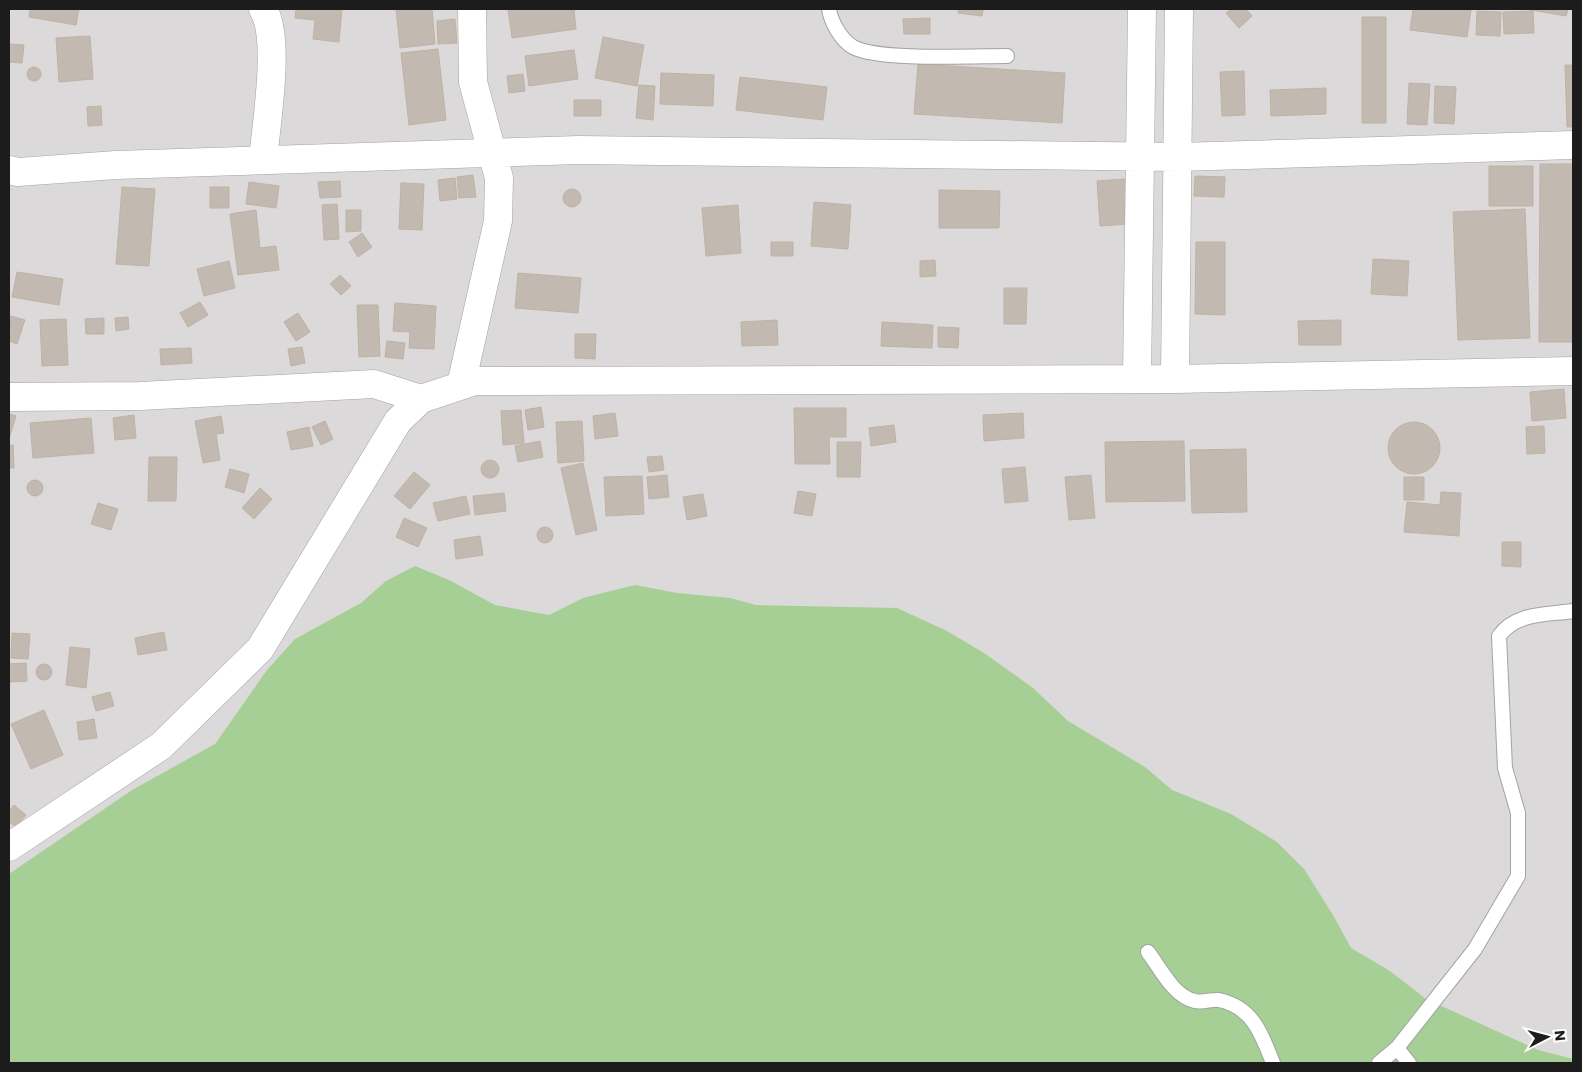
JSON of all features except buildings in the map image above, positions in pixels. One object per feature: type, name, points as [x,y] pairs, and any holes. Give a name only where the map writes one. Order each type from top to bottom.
[{"type":"street","points":[[263,9],[266,14],[270,38],[272,66],[263,160]]},
{"type":"street","points":[[461,385],[498,221],[499,178],[473,82],[472,9]]},
{"type":"street","points":[[1138,378],[1142,13],[1179,13],[1175,379]]},
{"type":"street","points":[[9,170],[18,172],[116,165],[578,150],[1178,157],[1573,144]]},
{"type":"street","points":[[9,847],[161,746],[260,649],[398,421],[421,399],[461,385],[475,381],[1175,379],[1573,371]]},
{"type":"street","points":[[9,397],[140,396],[374,384],[421,399]]},
{"type":"lane","points":[[829,9],[831,22],[852,47],[878,55],[1007,56]]},
{"type":"lane","points":[[1379,1063],[1397,1048],[1475,949],[1518,876],[1518,813],[1505,768],[1499,636],[1505,628],[1519,618],[1573,611]]},
{"type":"lane","points":[[1148,952],[1176,990],[1195,1002],[1216,1000],[1237,1005],[1262,1033],[1273,1063]]},
{"type":"lane","points":[[1397,1048],[1409,1063]]},
{"type":"shaded area","points":[[9,9],[1573,9],[1573,1063],[9,1063]]},
{"type":"green space","points":[[415,566],[449,580],[495,605],[549,615],[583,598],[635,585],[677,593],[730,598],[756,605],[897,608],[947,631],[984,653],[1033,688],[1068,721],[1145,767],[1172,790],[1231,814],[1277,842],[1304,869],[1351,948],[1390,971],[1426,999],[1538,1050],[1573,1059],[1573,1063],[9,1063],[9,874],[132,790],[215,744],[267,670],[295,639],[361,603],[386,581]]}]
